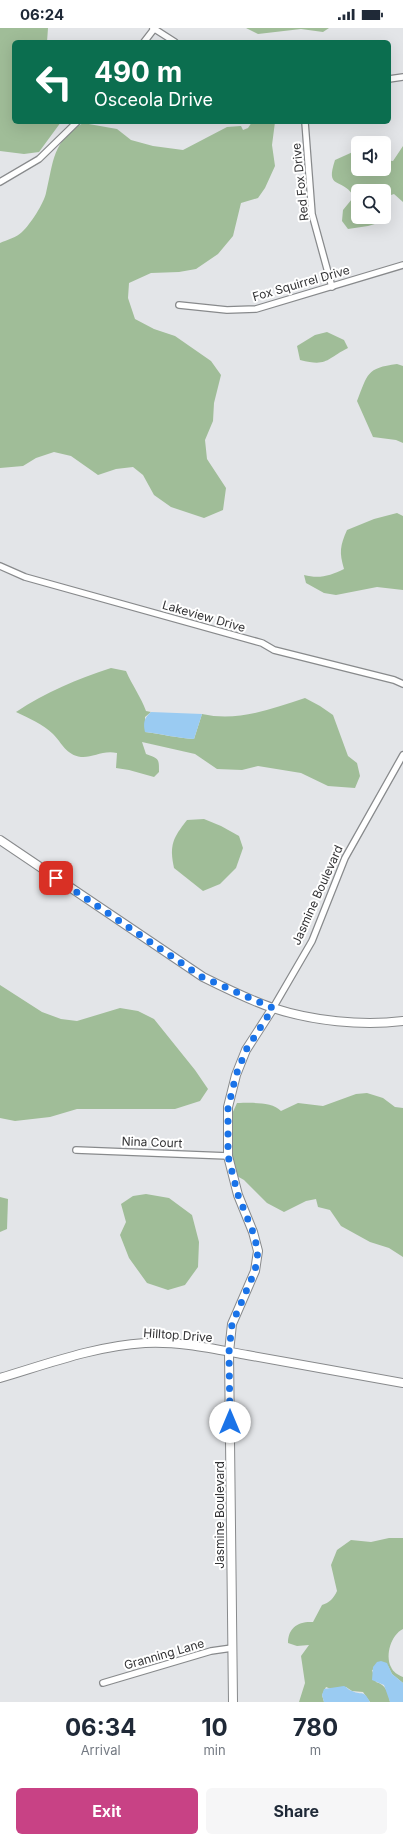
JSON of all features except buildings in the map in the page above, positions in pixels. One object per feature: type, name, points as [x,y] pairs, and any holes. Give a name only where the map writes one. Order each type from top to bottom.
[{"type":"street","points":[[145,40],[154,28],[172,40]]},
{"type":"street","points":[[391,79],[403,77]]},
{"type":"street","points":[[0,182],[39,159],[75,124]]},
{"type":"street","name":"Red Fox Drive","points":[[305,124],[312,214],[332,287]]},
{"type":"street","name":"Fox Squirrel Drive","points":[[179,305],[227,310],[256,309],[332,287],[403,264]]},
{"type":"street","name":"Lakeview Drive","points":[[0,566],[25,577],[262,643],[274,650],[394,680],[403,684]]},
{"type":"street","name":"Jasmine Boulevard","points":[[233,1702],[229,1352],[232,1324],[255,1271],[258,1251],[253,1232],[238,1195],[228,1156],[228,1108],[236,1075],[246,1050],[273,1008],[312,941],[345,858],[403,755]]},
{"type":"street","points":[[0,840],[202,977],[273,1008],[319,1018],[357,1022],[403,1021]]},
{"type":"street","name":"Nina Court","points":[[76,1150],[228,1156]]},
{"type":"street","name":"Hilltop Drive","points":[[0,1378],[89,1352],[146,1343],[229,1352],[403,1383]]},
{"type":"street","name":"Granning Lane","points":[[103,1683],[211,1651],[232,1648]]},
{"type":"green space","points":[[0,28],[48,28],[47,40],[12,40],[12,124],[60,124],[39,152],[24,154],[0,151]]},
{"type":"green space","points":[[246,28],[329,28],[323,32],[301,29],[258,34]]},
{"type":"green space","points":[[82,124],[89,124],[117,129],[131,140],[153,146],[183,150],[227,127],[241,126],[243,130],[248,128],[251,124],[275,124],[272,145],[275,166],[265,188],[258,198],[241,203],[233,236],[218,254],[196,269],[179,272],[151,273],[129,283],[128,298],[135,319],[154,329],[175,336],[211,361],[221,375],[214,403],[213,421],[205,440],[207,459],[226,488],[223,510],[204,518],[171,507],[154,495],[143,475],[133,467],[116,469],[98,475],[71,456],[54,452],[36,458],[23,466],[0,468],[0,243],[20,234],[36,214],[45,197],[56,153],[65,137]]},
{"type":"green space","points":[[403,146],[403,202],[394,194],[391,195],[391,184],[351,184],[351,193],[344,186],[333,180],[332,169],[335,160],[351,153],[351,176],[391,176],[391,161],[393,161]]},
{"type":"green space","points":[[351,200],[351,224],[375,224],[348,229],[342,221],[343,210]]},
{"type":"green space","points":[[327,332],[344,340],[348,348],[322,362],[316,363],[300,360],[297,346],[315,335]]},
{"type":"green space","points":[[397,364],[403,366],[403,443],[396,440],[373,437],[357,401],[366,378],[374,370]]},
{"type":"green space","points":[[397,513],[403,516],[403,590],[377,587],[336,595],[324,593],[306,583],[304,575],[315,577],[324,576],[344,569],[341,558],[341,549],[347,530],[374,519]]},
{"type":"green space","points":[[111,668],[126,671],[146,711],[151,712],[145,717],[145,732],[175,737],[194,739],[202,714],[228,716],[254,713],[305,698],[333,715],[348,756],[357,763],[360,776],[355,788],[328,786],[301,773],[258,766],[242,770],[217,769],[195,754],[142,742],[146,754],[156,758],[158,761],[159,772],[154,777],[116,768],[117,753],[107,752],[85,757],[76,756],[68,751],[45,727],[16,712],[39,698],[62,687]]},
{"type":"green space","points":[[204,819],[239,836],[243,848],[236,868],[220,884],[203,891],[174,868],[172,847],[175,837],[187,820]]},
{"type":"green space","points":[[0,985],[42,1012],[61,1019],[77,1021],[120,1008],[138,1011],[154,1019],[195,1070],[208,1089],[200,1101],[175,1109],[77,1109],[50,1117],[15,1121],[0,1118]]},
{"type":"green space","points":[[367,1093],[383,1098],[395,1107],[403,1108],[403,1257],[389,1248],[370,1242],[341,1226],[330,1210],[318,1207],[316,1199],[306,1201],[284,1212],[267,1203],[244,1180],[237,1176],[231,1156],[231,1116],[237,1103],[267,1104],[281,1111],[298,1103],[323,1106],[356,1094]]},
{"type":"green space","points":[[146,1194],[169,1198],[192,1215],[199,1242],[198,1267],[185,1285],[168,1290],[147,1283],[129,1258],[120,1235],[126,1222],[121,1204],[133,1196]]},
{"type":"green space","points":[[0,1197],[8,1199],[7,1229],[0,1232]]},
{"type":"green space","points":[[389,1538],[403,1538],[403,1629],[392,1640],[389,1651],[389,1662],[392,1669],[403,1677],[403,1683],[392,1674],[388,1666],[372,1670],[376,1682],[386,1689],[390,1702],[370,1702],[363,1692],[352,1691],[346,1687],[331,1689],[326,1687],[322,1695],[324,1702],[299,1702],[305,1683],[301,1656],[309,1645],[297,1646],[288,1643],[290,1633],[298,1624],[313,1622],[322,1605],[329,1602],[336,1594],[337,1591],[331,1565],[337,1550],[351,1540],[371,1542]]},
{"type":"water","points":[[151,712],[202,714],[194,739],[145,732],[145,721]]},
{"type":"water","points":[[381,1661],[387,1663],[392,1674],[403,1683],[403,1702],[390,1702],[384,1685],[372,1680],[373,1667],[377,1662]]},
{"type":"water","points":[[344,1686],[351,1691],[364,1694],[370,1702],[324,1702],[322,1695],[324,1689]]},
{"type":"route","points":[[56,878],[202,977],[273,1008],[246,1050],[236,1075],[228,1108],[228,1156],[238,1195],[253,1232],[258,1251],[255,1271],[232,1324],[229,1352],[230,1422]]}]
